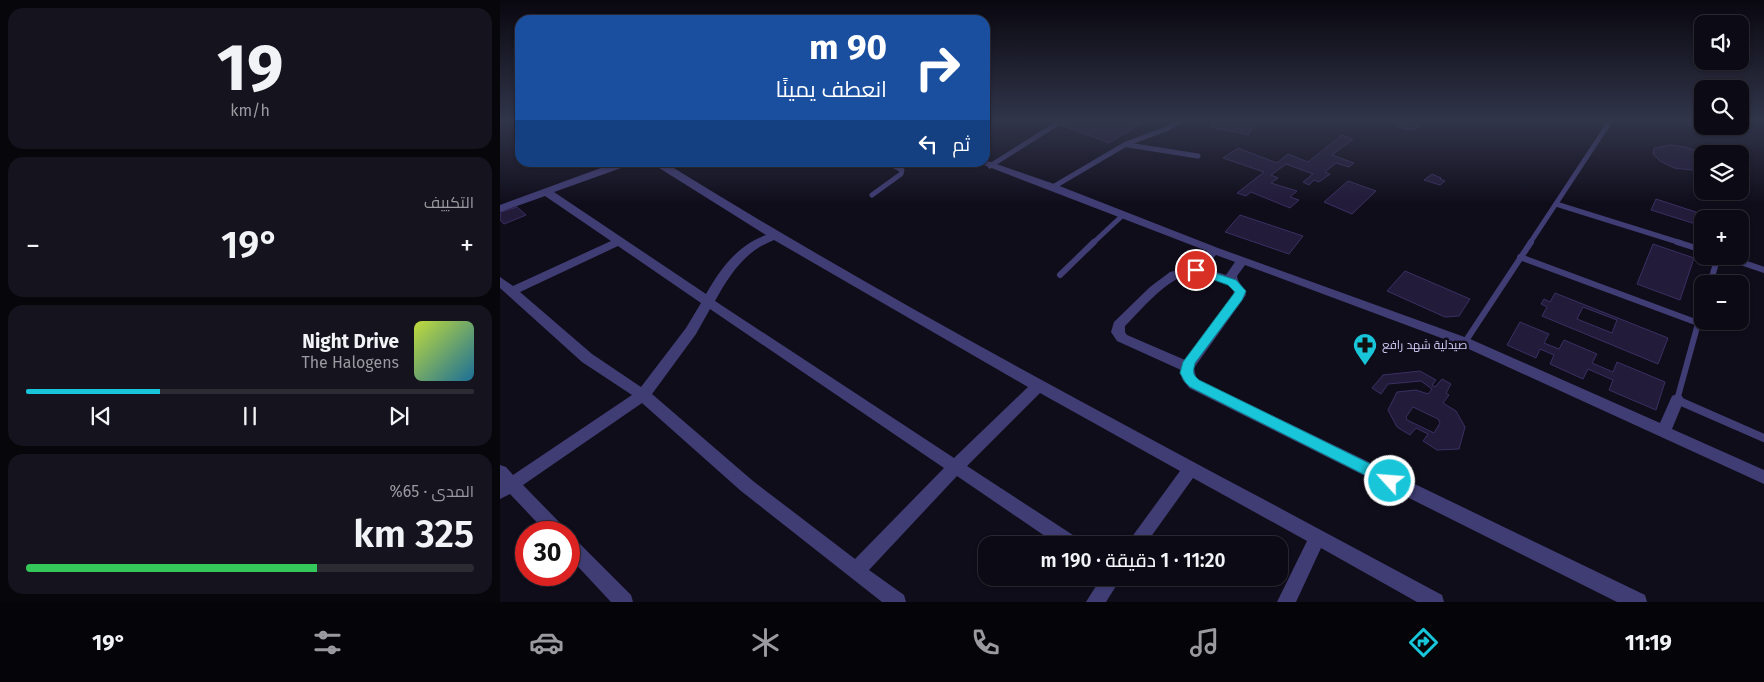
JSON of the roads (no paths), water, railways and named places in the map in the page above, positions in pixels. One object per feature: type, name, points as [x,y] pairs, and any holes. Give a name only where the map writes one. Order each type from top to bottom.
[{"type":"street","points":[[990,166],[1466,342],[1664,430],[1764,477]]},
{"type":"street","points":[[500,209],[615,167]]},
{"type":"street","points":[[663,167],[843,277],[1435,602]]},
{"type":"street","points":[[547,192],[708,302],[1059,536]]},
{"type":"street","points":[[545,521],[504,483],[643,395],[691,331],[719,282],[745,250],[758,242],[774,236]]},
{"type":"street","points":[[513,291],[618,241]]},
{"type":"street","points":[[1196,270],[1214,250]]},
{"type":"street","points":[[1232,282],[1231,276],[1243,260]]},
{"type":"street","points":[[1187,367],[1122,338],[1118,332],[1119,325],[1171,276],[1182,271],[1196,270],[1232,282],[1239,288],[1240,295],[1187,367],[1189,379],[1194,384],[1638,602]]},
{"type":"street","points":[[500,281],[587,358],[643,395],[747,486],[897,602]]},
{"type":"street","points":[[857,570],[955,467],[1039,385]]},
{"type":"street","points":[[1664,430],[1676,400]]},
{"type":"street","points":[[1142,536],[1191,468]]},
{"type":"street","points":[[1286,602],[1318,537]]},
{"type":"street","points":[[580,556],[624,602]]},
{"type":"street","points":[[1095,602],[1106,586]]},
{"type":"lane","points":[[990,161],[1013,148]]},
{"type":"lane","points":[[1053,188],[1119,148]]},
{"type":"lane","points":[[1151,148],[1198,156]]},
{"type":"lane","points":[[1466,342],[1593,148]]},
{"type":"lane","points":[[872,195],[901,174],[902,170],[896,167]]},
{"type":"lane","points":[[1556,204],[1694,247]]},
{"type":"lane","points":[[1060,275],[1123,216]]},
{"type":"lane","points":[[1520,257],[1694,322]]},
{"type":"lane","points":[[1749,265],[1764,270]]},
{"type":"lane","points":[[1696,330],[1676,400],[1764,438]]},
{"type":"place","name":"صيدلية شهد رافع","points":[[1365,366]]}]
